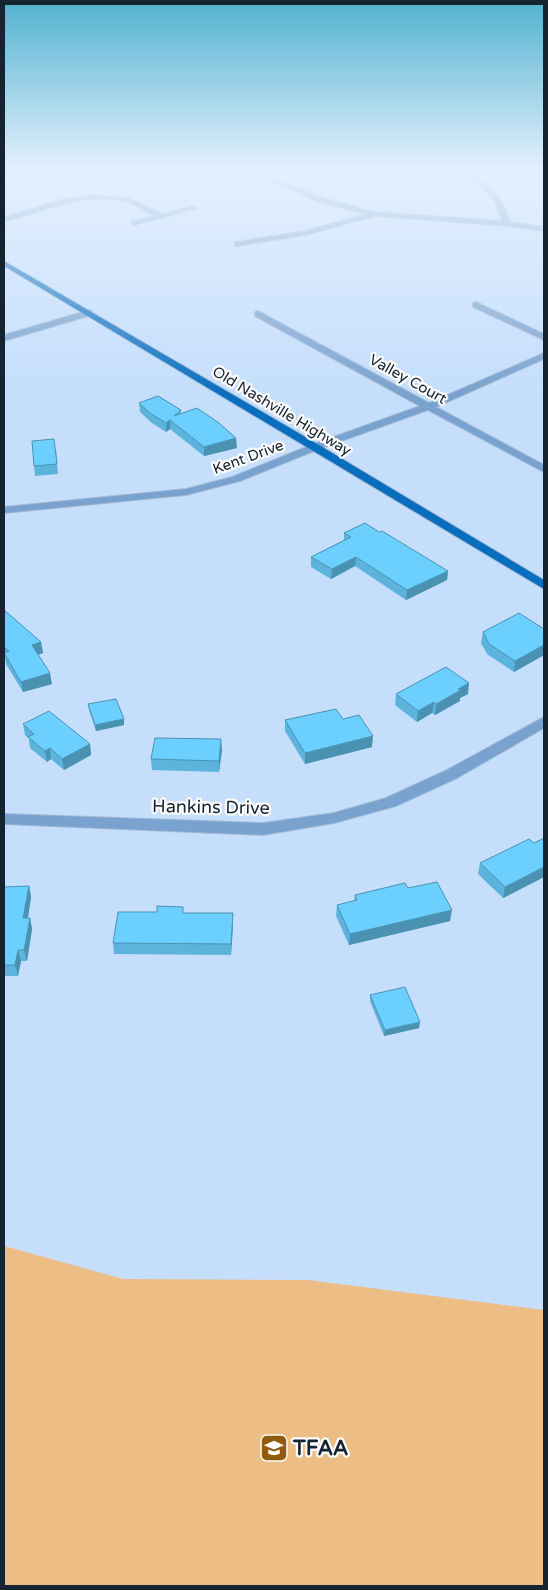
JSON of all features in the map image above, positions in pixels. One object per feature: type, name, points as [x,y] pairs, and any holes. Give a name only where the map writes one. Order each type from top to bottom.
[{"type":"main road","name":"Old Nashville Highway","points":[[4,263],[544,585]]},
{"type":"street","points":[[476,305],[544,337]]},
{"type":"street","points":[[4,338],[89,313]]},
{"type":"street","name":"Valley Court","points":[[258,314],[544,469]]},
{"type":"street","name":"Kent Drive","points":[[4,510],[186,492],[236,479],[315,447],[427,407],[544,356]]},
{"type":"street","name":"Hankins Drive","points":[[4,819],[263,829],[334,818],[391,802],[452,774],[544,722]]},
{"type":"shaded area","name":"TFAA","points":[[4,1246],[123,1279],[308,1280],[544,1310],[544,1586],[4,1586]]},
{"type":"building","points":[[158,396],[181,410],[174,416],[197,408],[219,423],[236,438],[204,447],[170,420],[166,423],[151,414],[139,403]]},
{"type":"building","points":[[54,439],[57,464],[34,466],[32,441]]},
{"type":"building","points":[[365,523],[379,532],[382,531],[448,571],[407,590],[356,557],[332,569],[311,557],[351,537],[344,533]]},
{"type":"building","points":[[4,610],[41,642],[32,645],[50,673],[21,682],[4,653],[9,651],[4,647]]},
{"type":"building","points":[[519,613],[544,629],[544,645],[515,661],[489,644],[483,632]]},
{"type":"building","points":[[446,667],[469,683],[458,689],[461,690],[436,704],[434,702],[418,711],[396,694]]},
{"type":"building","points":[[116,699],[124,719],[95,725],[88,704]]},
{"type":"building","points":[[336,709],[343,719],[359,715],[373,736],[305,753],[285,720]]},
{"type":"building","points":[[49,711],[90,744],[62,759],[50,748],[45,751],[28,737],[34,734],[23,724]]},
{"type":"building","points":[[155,738],[221,739],[219,761],[151,759]]},
{"type":"building","points":[[544,838],[544,867],[505,887],[480,863],[529,839],[534,843]]},
{"type":"building","points":[[437,882],[452,910],[350,934],[337,905],[357,900],[355,895],[405,883],[408,888]]},
{"type":"building","points":[[29,886],[23,918],[30,918],[24,950],[18,950],[15,965],[4,965],[4,887]]},
{"type":"building","points":[[157,906],[183,907],[183,913],[233,913],[231,944],[113,943],[118,912],[157,912]]},
{"type":"building","points":[[405,987],[420,1022],[385,1030],[370,995]]},
{"type":"place","name":"TFAA","points":[[274,1448]]}]
